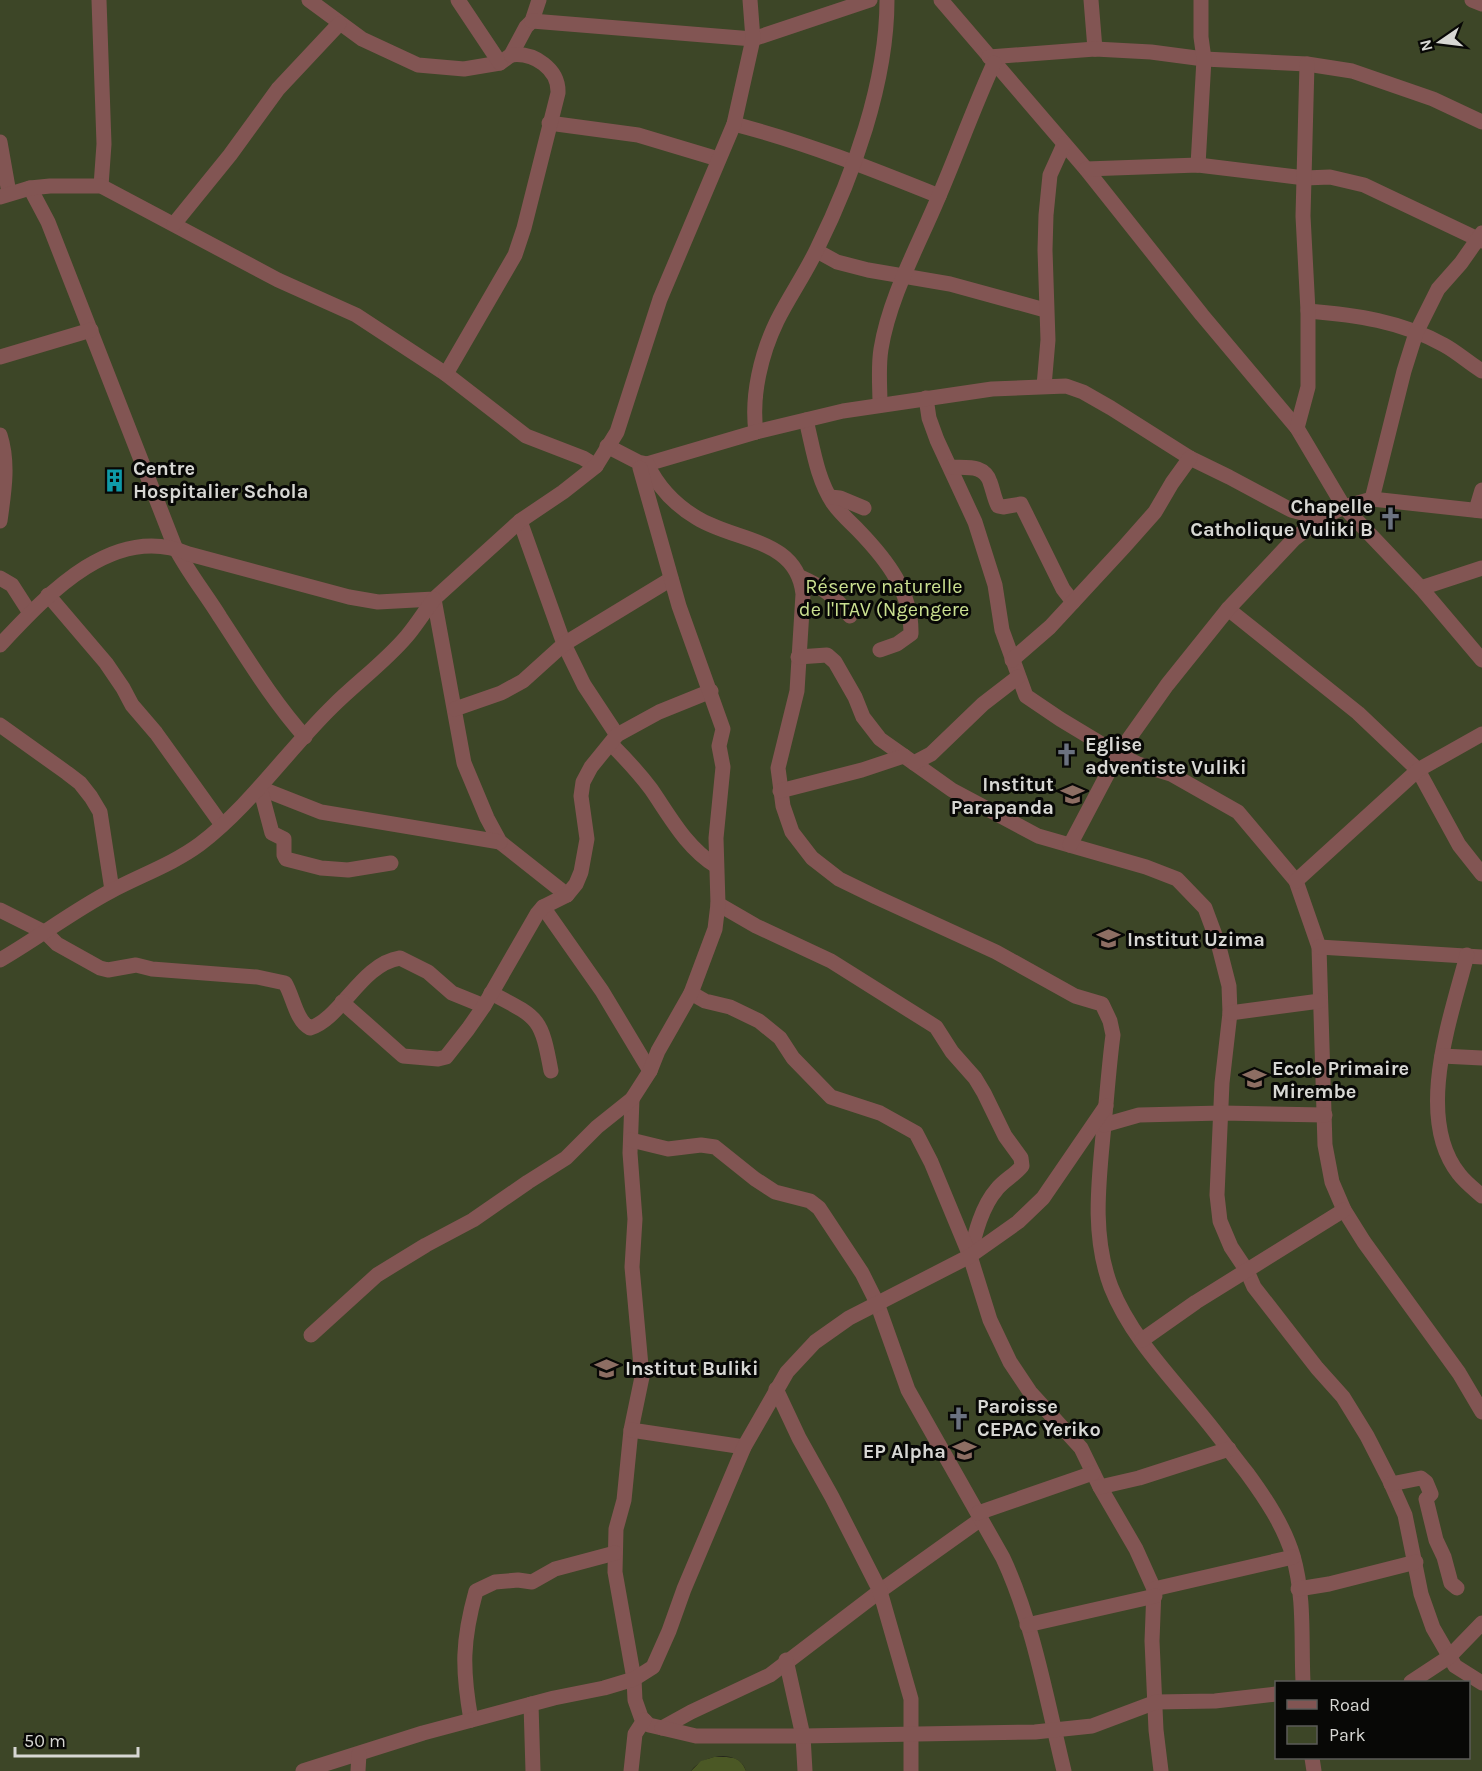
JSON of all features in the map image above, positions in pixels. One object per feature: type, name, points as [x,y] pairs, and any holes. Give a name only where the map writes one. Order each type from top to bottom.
[{"type":"street","points":[[99,0],[104,144],[101,186]]},
{"type":"street","points":[[309,0],[362,39],[418,65],[464,69],[528,55],[549,68],[558,81],[558,93],[527,218],[515,255],[446,374]]},
{"type":"street","points":[[458,0],[505,59]]},
{"type":"street","points":[[505,59],[532,21],[539,0]]},
{"type":"street","points":[[0,960],[46,933],[80,908],[112,890],[175,861],[200,844],[260,788],[332,707],[362,682],[407,636],[434,599],[520,521],[596,466],[617,432],[660,299],[734,124],[753,39],[750,0]]},
{"type":"street","points":[[532,21],[753,39],[870,0]]},
{"type":"street","points":[[756,432],[754,420],[756,388],[765,351],[776,322],[817,251],[855,163],[875,86],[887,22],[887,0]]},
{"type":"street","points":[[941,0],[1086,169],[1202,315],[1297,428],[1344,507],[1421,588],[1482,660]]},
{"type":"street","points":[[1091,0],[1095,49]]},
{"type":"street","points":[[1198,165],[1204,59],[1201,37],[1201,0]]},
{"type":"street","points":[[1472,0],[1482,4]]},
{"type":"street","points":[[174,224],[230,155],[278,89],[339,24]]},
{"type":"street","points":[[992,60],[1095,49],[1151,52],[1204,59],[1307,64],[1352,71],[1433,99],[1482,122]]},
{"type":"street","points":[[880,405],[881,350],[890,314],[992,60]]},
{"type":"street","points":[[1297,428],[1308,387],[1308,311],[1303,216],[1307,64]]},
{"type":"street","points":[[549,123],[638,135],[718,159]]},
{"type":"street","points":[[734,124],[855,163],[939,196]]},
{"type":"street","points":[[0,142],[4,195],[30,188],[50,186],[101,186],[278,280],[356,315],[446,374],[525,436],[583,458],[596,466]]},
{"type":"street","points":[[1044,386],[1048,340],[1044,250],[1050,175],[1064,144]]},
{"type":"street","points":[[1086,169],[1198,165],[1305,178],[1330,177],[1364,185],[1481,238],[1438,289],[1416,333],[1404,371],[1372,500]]},
{"type":"street","points":[[30,188],[48,222],[175,548],[186,569],[256,672],[292,723],[305,737]]},
{"type":"street","points":[[817,251],[837,262],[950,284],[1046,310]]},
{"type":"street","points":[[1308,311],[1383,320],[1443,344],[1482,371]]},
{"type":"street","points":[[0,357],[91,330]]},
{"type":"street","points":[[643,463],[756,432],[880,405],[993,389],[1066,386],[1083,392],[1190,458],[1291,510],[1321,518]]},
{"type":"street","points":[[926,398],[929,418],[937,440],[975,522],[995,585],[1002,630],[1026,696],[1118,754],[1138,764],[1171,774],[1238,812],[1296,881],[1319,947],[1325,1145],[1332,1182],[1344,1210],[1364,1242],[1459,1373],[1482,1412]]},
{"type":"street","points":[[806,420],[818,470],[830,497],[891,568],[909,605],[911,634],[897,644],[880,650]]},
{"type":"street","points":[[0,435],[6,464],[0,521]]},
{"type":"street","points":[[607,446],[643,463],[655,481],[674,502],[697,518],[718,529],[771,547],[797,569],[803,594],[797,691],[778,768],[786,819],[792,832],[812,858],[840,879],[996,952],[1075,996],[1102,1005],[1110,1021],[1113,1035],[1098,1173],[1097,1217],[1102,1251],[1111,1286],[1125,1316],[1158,1364],[1229,1449],[1264,1497],[1283,1530],[1293,1557],[1302,1612],[1303,1681]]},
{"type":"street","points":[[1012,660],[1050,627],[1155,512],[1190,458]]},
{"type":"street","points":[[311,1335],[377,1275],[473,1220],[566,1158],[597,1127],[632,1099],[650,1071],[658,1051],[691,993],[715,928],[718,904],[716,866],[718,809],[723,767],[719,746],[723,729],[679,606],[643,463]]},
{"type":"street","points":[[951,467],[979,468],[986,473],[998,506],[1021,504],[1063,589],[1073,602]]},
{"type":"street","points":[[1070,845],[1118,754],[1167,685],[1228,609],[1294,539],[1321,518],[1344,507],[1372,500],[1479,510],[1482,490]]},
{"type":"street","points":[[830,497],[840,498],[864,508]]},
{"type":"street","points":[[520,521],[564,644],[614,739],[675,827],[700,856],[716,866]]},
{"type":"street","points":[[0,645],[48,595],[92,563],[117,551],[146,545],[175,548],[189,554],[349,597],[378,602],[434,599]]},
{"type":"street","points":[[1421,588],[1482,568]]},
{"type":"street","points":[[800,577],[819,586],[840,602],[850,616]]},
{"type":"street","points":[[0,578],[12,585],[30,613]]},
{"type":"street","points":[[455,709],[501,693],[523,681],[564,644],[671,579]]},
{"type":"street","points":[[48,595],[106,663],[132,705],[156,733],[222,825]]},
{"type":"street","points":[[434,599],[464,763],[487,818],[500,842],[567,895]]},
{"type":"street","points":[[1228,609],[1358,713],[1418,770],[1459,844],[1482,874]]},
{"type":"street","points":[[798,657],[826,656],[835,662],[855,697],[863,717],[880,739],[952,790],[1038,836],[1146,867],[1177,879],[1205,908],[1218,944],[1228,986],[1230,1013],[1222,1083],[1217,1195],[1220,1221],[1231,1247],[1247,1271],[1254,1287],[1317,1368],[1343,1397],[1367,1437],[1405,1515],[1421,1594],[1433,1628],[1455,1666],[1482,1683]]},
{"type":"street","points":[[780,791],[931,754],[983,704],[1018,676]]},
{"type":"street","points":[[342,1002],[403,1056],[438,1059],[450,1052],[488,1000],[537,914],[543,907],[567,895],[576,884],[587,839],[581,796],[583,782],[591,767],[614,739],[659,712],[711,691]]},
{"type":"street","points":[[0,725],[80,783],[91,797],[100,812],[112,890]]},
{"type":"street","points":[[1296,881],[1418,770],[1482,734]]},
{"type":"street","points":[[260,788],[321,812],[500,842]]},
{"type":"street","points":[[260,788],[272,833],[285,839],[286,859],[321,868],[348,870],[391,863]]},
{"type":"street","points":[[718,904],[756,926],[831,961],[936,1027],[952,1052],[975,1078],[1005,1136],[1021,1158],[1022,1166],[1017,1173],[998,1187],[987,1203],[973,1239],[970,1256]]},
{"type":"street","points":[[543,907],[602,991],[650,1071]]},
{"type":"street","points":[[0,910],[46,933],[57,944],[108,970],[136,965],[152,969],[257,976],[285,983],[291,992],[303,1024],[310,1028],[321,1023],[356,986],[376,969],[400,958],[428,972],[452,993],[488,1000],[525,1011],[534,1018],[546,1045],[551,1071]]},
{"type":"street","points":[[1319,947],[1474,956],[1442,1056],[1437,1080],[1437,1105],[1446,1152],[1458,1173],[1482,1196]]},
{"type":"street","points":[[691,993],[705,1001],[730,1007],[759,1021],[780,1038],[800,1066],[831,1097],[880,1113],[916,1133],[931,1162],[970,1256],[990,1320],[1010,1362],[1030,1392],[1081,1448],[1100,1487],[1136,1549],[1154,1593],[1152,1641],[1156,1730],[1161,1771]]},
{"type":"street","points":[[1230,1013],[1320,1002]]},
{"type":"street","points":[[1442,1056],[1482,1058]]},
{"type":"street","points":[[632,1099],[631,1140],[635,1219],[632,1267],[642,1377],[631,1430],[624,1500],[616,1529],[615,1572],[634,1679],[635,1700],[644,1720],[649,1725],[696,1736],[1035,1732],[1092,1726],[1156,1702],[1215,1701],[1275,1694]]},
{"type":"street","points":[[303,1771],[471,1720],[604,1688],[634,1679],[653,1667],[744,1447],[788,1371],[815,1342],[849,1318],[970,1256],[1018,1222],[1043,1198],[1106,1106]]},
{"type":"street","points":[[1104,1125],[1139,1115],[1325,1114]]},
{"type":"street","points":[[631,1140],[668,1149],[701,1145],[715,1147],[775,1192],[810,1201],[819,1208],[862,1273],[877,1303],[908,1390],[1015,1584],[1064,1771]]},
{"type":"street","points":[[1142,1340],[1196,1302],[1344,1210]]},
{"type":"street","points":[[776,1389],[880,1591],[911,1699],[910,1771]]},
{"type":"street","points":[[631,1430],[744,1447]]},
{"type":"street","points":[[1100,1487],[1138,1478],[1229,1449]]},
{"type":"street","points":[[663,1728],[691,1712],[770,1675],[786,1660],[979,1516],[1093,1473]]},
{"type":"street","points":[[1391,1484],[1414,1478],[1421,1478],[1426,1482],[1431,1494],[1426,1499],[1436,1540],[1444,1557],[1451,1583],[1457,1588]]},
{"type":"street","points":[[471,1720],[464,1681],[464,1642],[476,1591],[495,1582],[518,1580],[532,1582],[555,1569],[615,1553]]},
{"type":"street","points":[[1027,1624],[1293,1557]]},
{"type":"street","points":[[1298,1589],[1329,1584],[1416,1562]]},
{"type":"street","points":[[1414,1681],[1449,1657],[1482,1623]]},
{"type":"street","points":[[786,1660],[803,1736],[806,1771]]},
{"type":"street","points":[[531,1704],[532,1771]]},
{"type":"street","points":[[631,1771],[635,1734],[644,1720]]},
{"type":"street","points":[[358,1771],[359,1754]]},
{"type":"green space","name":"Réserve naturelle de l'ITAV (Ngengere","points":[[0,0],[1482,0],[1482,1771],[746,1771],[736,1759],[720,1756],[703,1761],[691,1771],[0,1771]]},
{"type":"green space","points":[[714,1757],[729,1757],[737,1760],[741,1762],[746,1771],[691,1771],[701,1761]]},
{"type":"place","name":"Centre Hospitalier Schola","points":[[115,480]]},
{"type":"place","name":"Chapelle Catholique Vuliki B","points":[[1391,518]]},
{"type":"place","name":"Eglise adventiste Vuliki","points":[[1067,755]]},
{"type":"place","name":"Institut Parapanda","points":[[1072,795]]},
{"type":"place","name":"Institut Uzima","points":[[1109,939]]},
{"type":"place","name":"Ecole Primaire Mirembe","points":[[1254,1079]]},
{"type":"place","name":"Institut Buliki","points":[[607,1368]]},
{"type":"place","name":"Paroisse CEPAC Yeriko","points":[[959,1418]]},
{"type":"place","name":"EP Alpha","points":[[964,1451]]}]
